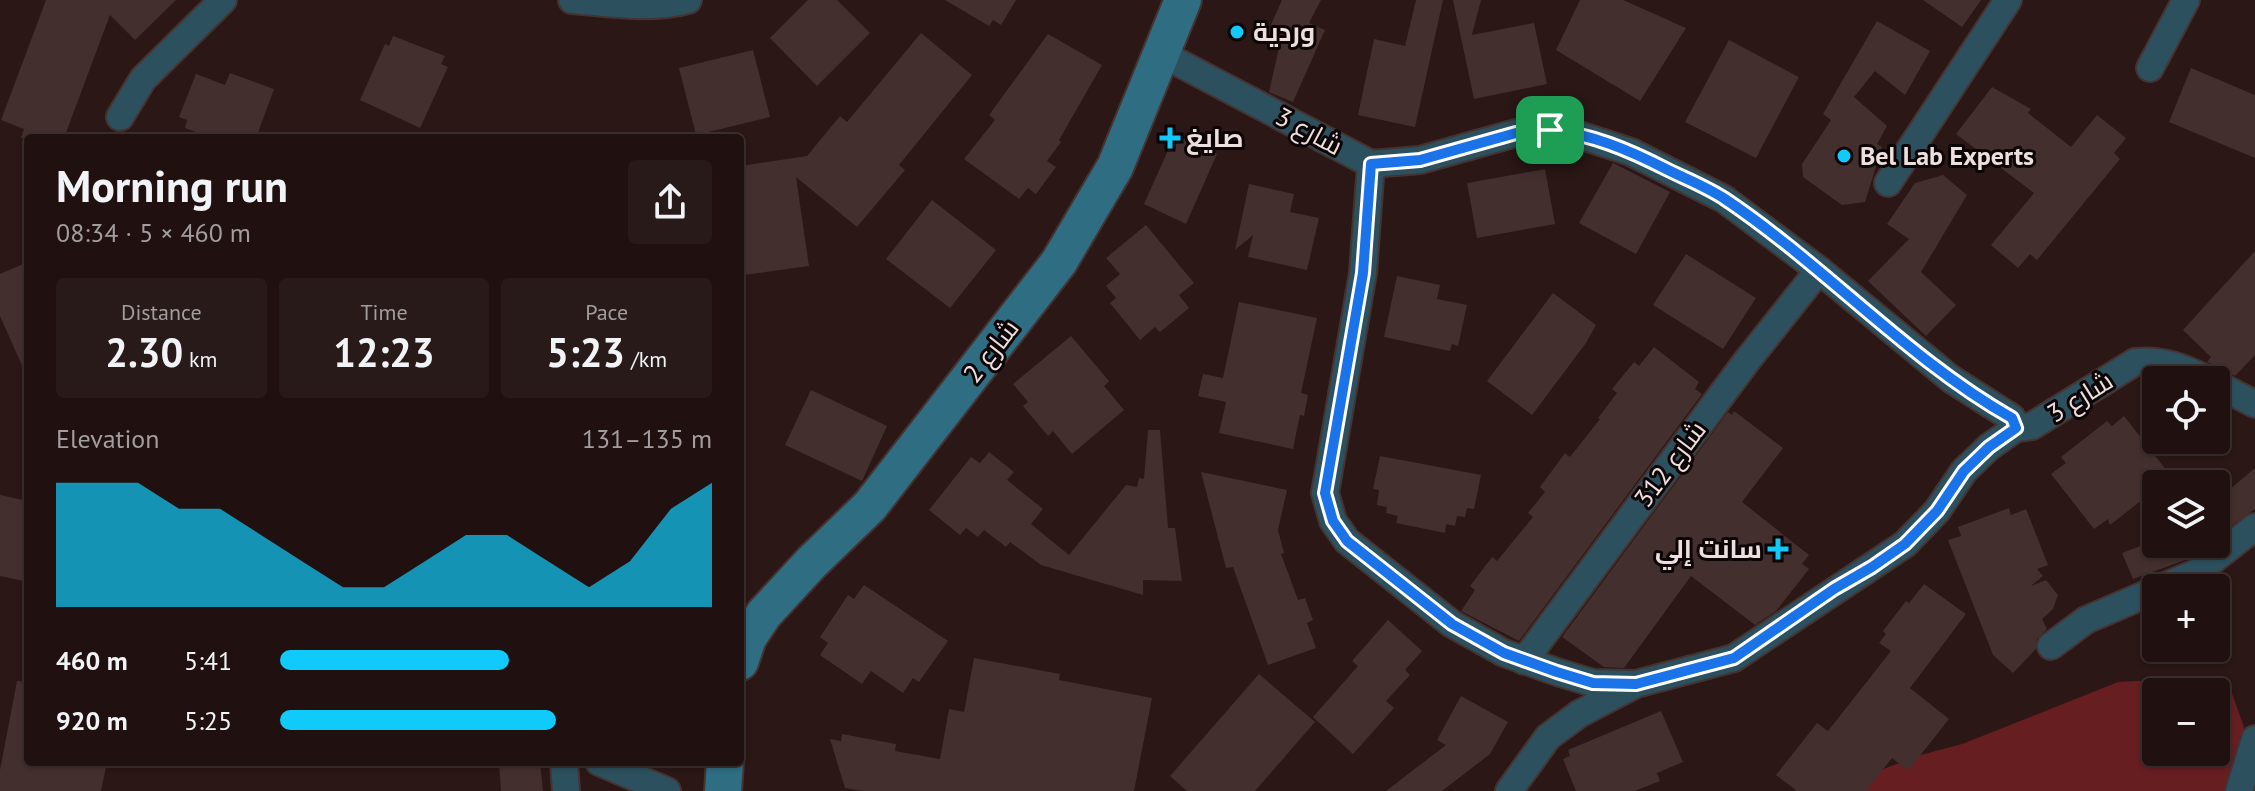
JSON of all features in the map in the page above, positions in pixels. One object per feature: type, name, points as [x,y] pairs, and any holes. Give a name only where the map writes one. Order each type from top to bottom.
[{"type":"street","points":[[120,117],[143,79],[223,0]]},
{"type":"street","points":[[572,0],[637,4],[688,0]]},
{"type":"street","name":"شارع 2","points":[[744,650],[764,614],[870,506],[1059,262],[1115,167],[1183,0]]},
{"type":"street","points":[[1888,183],[2008,0]]},
{"type":"street","points":[[2150,68],[2186,0]]},
{"type":"street","name":"شارع 3","points":[[1162,54],[1371,164],[1420,160],[1516,133],[1550,130],[1570,132],[1631,152],[1724,199],[1819,270],[1951,379],[2012,418],[2016,428],[2032,426],[2135,362],[2151,360],[2174,366]]},
{"type":"street","points":[[1371,164],[1363,273],[1325,493],[1333,521],[1347,541],[1452,624],[1524,661],[1593,683],[1636,684]]},
{"type":"street","name":"شارع 312","points":[[1524,661],[1746,362],[1819,270]]},
{"type":"street","points":[[2230,391],[2255,404]]},
{"type":"street","points":[[1519,788],[1548,737],[1579,714],[1636,684],[1734,658],[1905,544],[1937,511],[1964,471],[1989,447],[2016,428]]},
{"type":"street","points":[[2194,574],[2255,527]]},
{"type":"street","points":[[2051,646],[2086,620],[2142,596]]},
{"type":"street","points":[[2239,791],[2255,739]]},
{"type":"street","points":[[564,766],[566,791]]},
{"type":"street","points":[[608,766],[667,791]]},
{"type":"street","points":[[723,791],[725,766]]},
{"type":"shaded area","points":[[2142,681],[2142,766],[2230,766],[2230,688],[2244,727],[2239,777],[2246,791],[1827,791],[1917,756],[1962,744],[2118,682]]},
{"type":"building","points":[[46,0],[176,0],[135,40],[110,15],[65,134],[24,134],[21,138],[24,129],[1,120]]},
{"type":"building","points":[[808,0],[837,0],[870,33],[817,86],[770,38]]},
{"type":"building","points":[[945,0],[1016,0],[1001,25],[993,20],[989,26]]},
{"type":"building","points":[[1282,0],[1321,0],[1309,23],[1325,30],[1293,102],[1269,92],[1280,43],[1265,38]]},
{"type":"building","points":[[1416,0],[1443,0],[1415,127],[1358,115],[1374,39],[1405,46]]},
{"type":"building","points":[[1453,0],[1481,0],[1472,35],[1534,23],[1547,84],[1474,99]]},
{"type":"building","points":[[1580,0],[1623,0],[1686,28],[1640,101],[1556,50]]},
{"type":"building","points":[[1923,0],[1981,0],[1962,27]]},
{"type":"building","points":[[1877,21],[1930,51],[1905,95],[1875,71],[1854,97],[1887,126],[1877,144],[1882,147],[1865,202],[1842,205],[1803,177],[1802,164],[1831,120],[1823,114]]},
{"type":"building","points":[[921,33],[972,75],[899,165],[905,170],[857,227],[796,177],[809,266],[744,275],[744,165],[807,156],[840,116],[847,122]]},
{"type":"building","points":[[1048,34],[1102,65],[1059,140],[1061,142],[1047,161],[1056,167],[1036,194],[1028,188],[1019,199],[964,159],[995,120],[989,115]]},
{"type":"building","points":[[393,36],[445,56],[441,64],[448,67],[420,128],[360,100],[385,44],[389,46]]},
{"type":"building","points":[[1729,40],[1799,77],[1756,158],[1685,122]]},
{"type":"building","points":[[753,50],[770,117],[696,134],[679,68]]},
{"type":"building","points":[[2191,68],[2255,95],[2255,158],[2169,122]]},
{"type":"building","points":[[230,73],[274,89],[257,134],[201,134],[185,128],[187,120],[179,117],[196,74],[225,85]]},
{"type":"building","points":[[1992,87],[2031,109],[2028,113],[2071,147],[2097,115],[2126,138],[2114,153],[2120,159],[2037,260],[2030,254],[2018,268],[1991,245],[2034,193],[1956,134]]},
{"type":"building","points":[[1175,135],[1217,154],[1186,224],[1144,204]]},
{"type":"building","points":[[1613,163],[1670,192],[1636,254],[1579,223]]},
{"type":"building","points":[[1545,169],[1555,224],[1477,238],[1467,183]]},
{"type":"building","points":[[1943,175],[1967,195],[1921,272],[1956,305],[1926,336],[1868,281],[1909,239],[1887,224],[1915,183]]},
{"type":"building","points":[[1249,184],[1294,194],[1290,212],[1319,218],[1307,270],[1248,257],[1253,235],[1235,250]]},
{"type":"building","points":[[932,200],[996,250],[950,308],[886,259]]},
{"type":"building","points":[[1146,225],[1194,283],[1179,295],[1189,308],[1160,332],[1155,327],[1140,340],[1110,303],[1116,298],[1106,286],[1120,274],[1106,258]]},
{"type":"building","points":[[2255,251],[2255,355],[2235,376],[2230,374],[2230,366],[2215,366],[2207,362],[2211,357],[2183,330]]},
{"type":"building","points":[[1686,254],[1756,298],[1723,349],[1653,305]]},
{"type":"building","points":[[24,264],[24,370],[0,316],[0,274]]},
{"type":"building","points":[[1397,276],[1440,285],[1437,299],[1467,305],[1458,346],[1452,344],[1450,351],[1384,337]]},
{"type":"building","points":[[1553,293],[1596,325],[1532,415],[1487,381]]},
{"type":"building","points":[[1239,302],[1317,318],[1301,393],[1308,395],[1293,449],[1219,433],[1226,402],[1198,396],[1203,374],[1223,378]]},
{"type":"building","points":[[1071,336],[1109,381],[1104,386],[1124,410],[1072,454],[1053,431],[1048,436],[1023,406],[1028,402],[1013,384]]},
{"type":"building","points":[[1654,347],[1699,382],[1695,389],[1702,394],[1519,641],[1461,611],[1475,590],[1470,586],[1492,557],[1497,561],[1533,517],[1528,513],[1545,492],[1540,487],[1565,453],[1570,457],[1600,419],[1617,393],[1612,389],[1634,362],[1639,366]]},
{"type":"building","points":[[811,390],[887,426],[862,481],[785,445]]},
{"type":"building","points":[[1734,411],[1783,448],[1742,502],[1809,555],[1802,564],[1809,569],[1776,611],[1755,625],[1691,576],[1624,668],[1604,667],[1562,637],[1728,412],[1732,415]]},
{"type":"building","points":[[2124,416],[2142,439],[2142,454],[2154,454],[2166,470],[2142,470],[2142,500],[2110,525],[2108,519],[2094,529],[2051,474],[2066,463],[2061,457],[2107,421],[2112,426]]},
{"type":"building","points":[[1148,430],[1160,430],[1168,528],[1175,528],[1182,581],[1143,580],[1143,595],[1041,565],[1010,542],[1006,547],[984,530],[978,537],[966,528],[960,535],[929,510],[971,457],[980,463],[989,452],[1014,472],[1007,480],[1043,509],[1031,524],[1069,555],[1126,485],[1137,487],[1139,478],[1144,479]]},
{"type":"building","points":[[1380,456],[1481,475],[1474,509],[1467,508],[1465,517],[1457,516],[1455,526],[1446,524],[1445,533],[1396,523],[1398,516],[1386,513],[1387,507],[1377,505],[1379,490],[1373,489]]},
{"type":"building","points":[[2255,468],[2255,509],[2230,527],[2230,489]]},
{"type":"building","points":[[1201,472],[1287,490],[1278,530],[1284,553],[1281,554],[1298,600],[1305,598],[1313,620],[1307,623],[1316,648],[1268,665],[1233,567],[1226,568]]},
{"type":"building","points":[[0,495],[24,500],[24,581],[0,576]]},
{"type":"building","points":[[2009,508],[2011,515],[2026,509],[2048,565],[2037,569],[2043,576],[2031,586],[2046,580],[2058,595],[2053,609],[2042,619],[2047,629],[2037,639],[2036,649],[2013,673],[1993,655],[1948,540],[1961,536],[1958,527]]},
{"type":"building","points":[[2142,546],[2142,558],[2189,558],[2133,579],[2122,553]]},
{"type":"building","points":[[1924,584],[1966,614],[1910,688],[1949,719],[1908,771],[1892,758],[1866,791],[1797,791],[1776,775],[1817,723],[1828,731],[1891,651],[1879,643],[1886,634],[1883,631]]},
{"type":"building","points":[[864,585],[948,641],[919,682],[913,678],[903,693],[871,671],[862,684],[820,655],[828,643],[820,637],[848,595],[854,599]]},
{"type":"building","points":[[1388,620],[1422,651],[1405,670],[1410,675],[1386,701],[1394,708],[1353,754],[1313,717],[1358,666],[1352,661]]},
{"type":"building","points":[[974,658],[1060,674],[1059,680],[1152,698],[1134,791],[863,791],[845,788],[830,739],[841,741],[842,734],[896,744],[895,751],[940,759],[949,709],[964,712]]},
{"type":"building","points":[[1259,674],[1315,722],[1255,791],[1187,791],[1170,776]]},
{"type":"building","points":[[17,681],[24,682],[24,766],[106,766],[101,791],[0,791],[0,770]]},
{"type":"building","points":[[1461,696],[1508,722],[1490,754],[1442,791],[1386,791],[1446,745],[1437,740]]},
{"type":"building","points":[[1661,711],[1683,762],[1657,773],[1660,781],[1635,791],[1576,791],[1563,759],[1570,756],[1568,750]]},
{"type":"building","points":[[499,766],[540,766],[543,791],[501,791]]},
{"type":"place","name":"وردية","points":[[1237,32]]},
{"type":"place","name":"صايغ","points":[[1170,138]]},
{"type":"place","name":"Bel Lab Experts","points":[[1844,156]]},
{"type":"place","name":"سانت إلي","points":[[1778,549]]},
{"type":"route","points":[[1550,130],[1570,132],[1631,152],[1724,199],[1819,270],[1951,379],[2012,418],[2016,428],[1989,447],[1964,471],[1937,511],[1905,544],[1872,567],[1834,589],[1734,658],[1636,684],[1593,683],[1557,672],[1504,653],[1452,624],[1347,541],[1333,521],[1325,493],[1363,273],[1371,164],[1420,160],[1516,133],[1550,130]]}]
